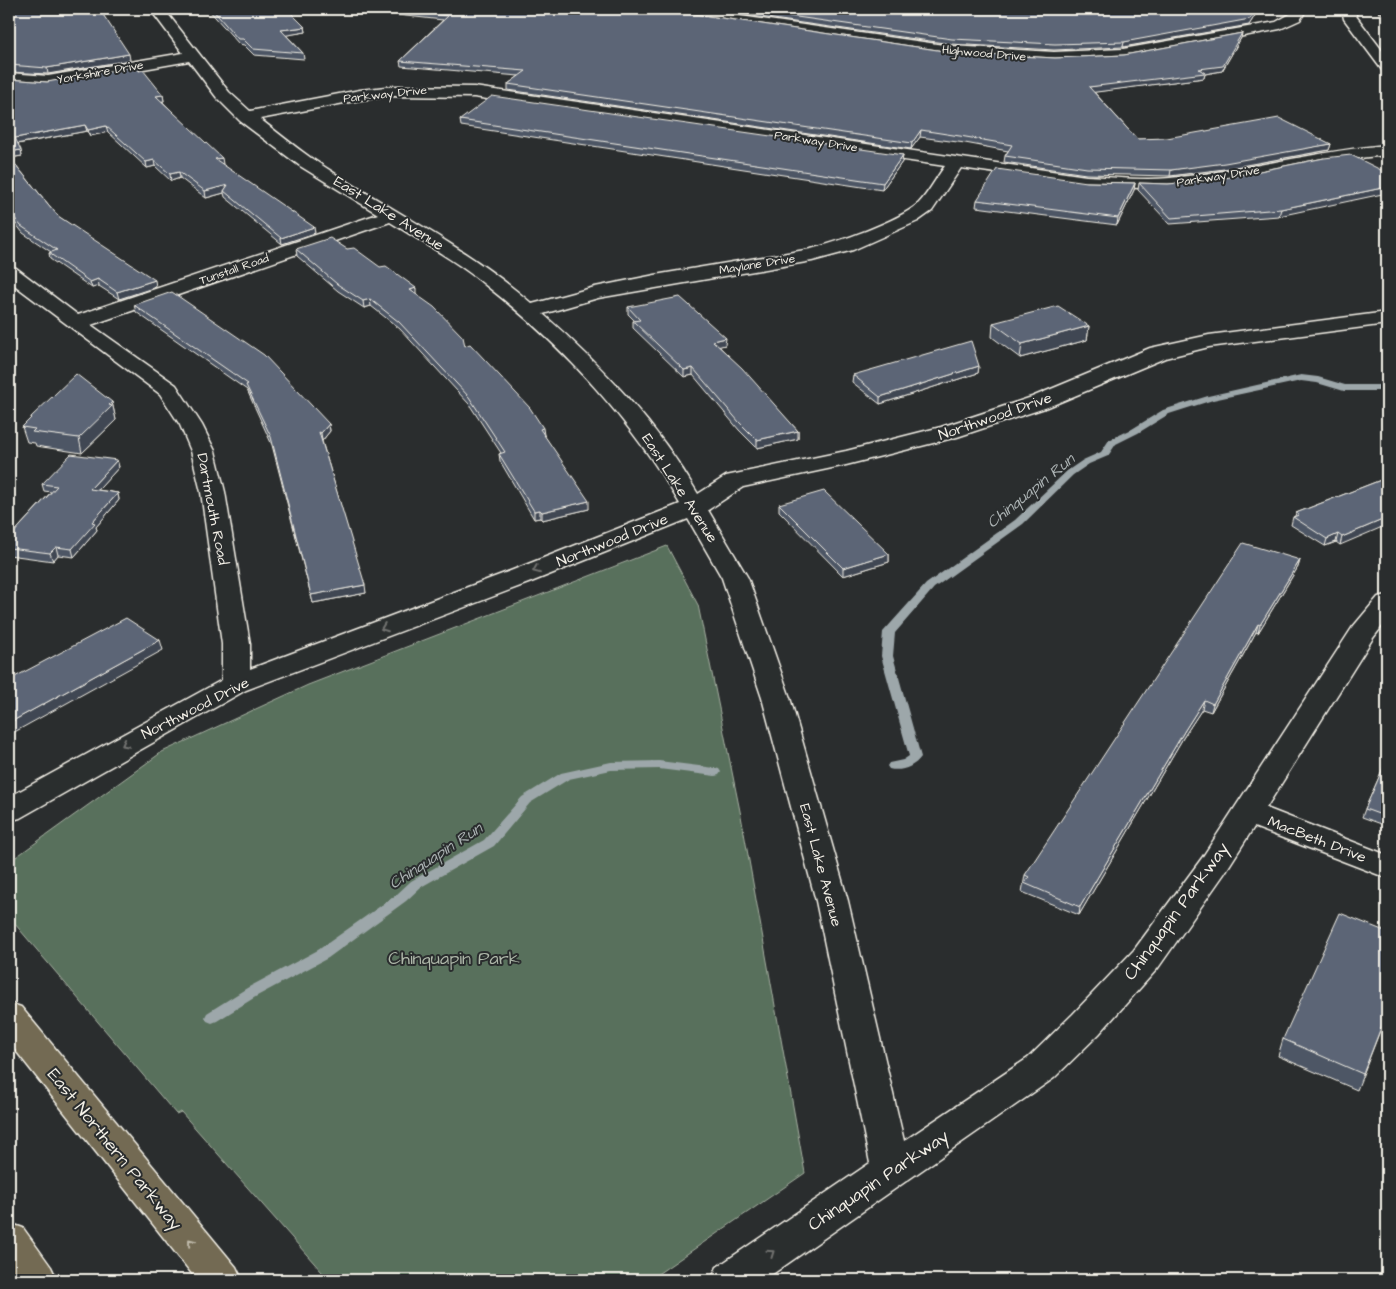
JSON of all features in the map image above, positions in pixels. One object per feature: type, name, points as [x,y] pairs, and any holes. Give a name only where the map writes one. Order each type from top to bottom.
[{"type":"main road","name":"East Northern Parkway","points":[[9,1017],[222,1280]]},
{"type":"main road","points":[[9,1241],[37,1280]]},
{"type":"street","name":"East Lake Avenue","points":[[157,9],[191,56],[223,95],[246,117],[306,162],[393,215],[474,268],[528,312],[569,348],[619,401],[670,466],[735,578],[776,698],[832,901],[891,1170]]},
{"type":"street","name":"Highwood Drive","points":[[662,9],[951,50],[1054,57],[1122,54],[1226,36],[1280,25],[1295,17],[1300,9]]},
{"type":"street","points":[[1349,12],[1387,66]]},
{"type":"street","name":"Yorkshire Drive","points":[[9,78],[48,81],[191,56]]},
{"type":"street","name":"Parkway Drive","points":[[246,117],[394,90],[418,89],[474,92],[1086,181],[1167,184],[1218,178],[1322,158],[1387,150]]},
{"type":"street","name":"Maylane Drive","points":[[528,312],[595,294],[655,281],[812,255],[846,246],[910,217],[924,207],[956,162]]},
{"type":"street","name":"Tunstall Road","points":[[75,323],[393,215]]},
{"type":"street","name":"Dartmouth Road","points":[[9,272],[75,323],[168,390],[191,425],[203,451],[213,492],[236,644],[236,684]]},
{"type":"street","name":"Northwood Drive","points":[[9,810],[236,684],[522,576],[695,507],[735,481],[846,458],[949,432],[1040,402],[1158,353],[1209,341],[1387,318]]},
{"type":"street","name":"Chinquapin Parkway","points":[[731,1280],[1041,1068],[1086,1024],[1146,959],[1213,866],[1362,634],[1387,604]]},
{"type":"street","name":"MacBeth Drive","points":[[1246,812],[1387,867]]},
{"type":"green space","name":"Chinquapin Park","points":[[667,546],[698,605],[741,816],[805,1173],[649,1280],[329,1280],[181,1112],[176,1114],[9,917],[9,862],[162,752],[308,685]]},
{"type":"building","points":[[9,9],[102,9],[100,10],[129,54],[47,68],[9,65]]},
{"type":"building","points":[[212,9],[287,9],[305,27],[281,30],[303,53],[253,49],[243,39],[238,39]]},
{"type":"building","points":[[388,9],[661,9],[951,52],[1055,58],[1124,55],[1242,33],[1223,66],[1199,69],[1205,73],[1089,87],[1137,139],[1167,138],[1279,118],[1331,144],[1225,163],[1171,170],[1087,168],[1005,156],[1012,145],[921,130],[912,143],[508,84],[526,71],[400,61],[448,16]]},
{"type":"building","points":[[740,9],[1257,9],[1250,19],[1124,42],[1055,44],[952,39]]},
{"type":"building","points":[[137,66],[139,71],[143,70],[163,95],[156,96],[222,158],[215,159],[314,227],[281,238],[224,191],[228,185],[205,191],[179,172],[170,174],[154,160],[146,162],[106,126],[88,130],[85,125],[15,138],[21,150],[9,152],[9,79],[47,82]]},
{"type":"building","points":[[492,96],[903,155],[883,183],[460,120]]},
{"type":"building","points":[[1351,155],[1387,173],[1387,187],[1281,209],[1171,218],[1139,183],[1168,184],[1220,179],[1324,158]]},
{"type":"building","points":[[9,157],[58,216],[155,280],[117,292],[98,279],[90,282],[49,253],[57,250],[21,226],[9,211]]},
{"type":"building","points":[[997,169],[1087,182],[1135,183],[1118,218],[977,200]]},
{"type":"building","points":[[330,238],[347,249],[354,248],[380,267],[386,266],[416,288],[410,290],[434,307],[463,337],[465,346],[470,344],[530,408],[543,428],[540,429],[589,501],[542,512],[540,510],[534,511],[499,454],[505,452],[469,397],[399,322],[370,299],[363,301],[337,284],[296,249]]},
{"type":"building","points":[[172,292],[264,355],[329,424],[321,433],[319,432],[365,585],[311,595],[271,437],[246,385],[248,384],[134,305]]},
{"type":"building","points":[[680,297],[726,338],[713,341],[742,368],[798,431],[757,440],[693,368],[684,370],[633,321],[640,320],[628,307]]},
{"type":"building","points":[[1058,306],[1089,326],[1022,344],[993,323]]},
{"type":"building","points":[[971,341],[979,366],[880,397],[853,375]]},
{"type":"building","points":[[76,374],[112,402],[109,405],[112,406],[79,438],[32,432],[35,429],[22,427],[31,417]]},
{"type":"building","points":[[71,454],[117,460],[90,489],[118,493],[92,522],[95,523],[72,549],[56,547],[50,553],[9,548],[9,538],[57,486],[42,484]]},
{"type":"building","points":[[1386,478],[1387,518],[1342,537],[1338,534],[1327,539],[1293,517],[1299,515],[1296,513]]},
{"type":"building","points":[[824,491],[889,554],[843,568],[779,504]]},
{"type":"building","points":[[1243,543],[1300,560],[1260,625],[1258,624],[1213,704],[1204,700],[1080,907],[1024,883],[1029,877],[1025,875]]},
{"type":"building","points":[[126,618],[160,640],[9,723],[9,680]]},
{"type":"building","points":[[1387,759],[1387,817],[1365,809]]},
{"type":"building","points":[[1340,913],[1387,932],[1387,1012],[1363,1074],[1283,1039]]},
{"type":"waterway","name":"Chinquapin Run","points":[[893,766],[907,764],[915,757],[887,656],[889,632],[930,586],[1019,522],[1070,473],[1086,462],[1105,454],[1112,442],[1135,431],[1166,412],[1211,398],[1301,378],[1318,380],[1344,388],[1387,388]]},
{"type":"waterway","name":"Chinquapin Run","points":[[212,1017],[252,992],[323,954],[401,898],[416,884],[489,843],[526,800],[565,776],[611,766],[659,765],[715,772]]}]
